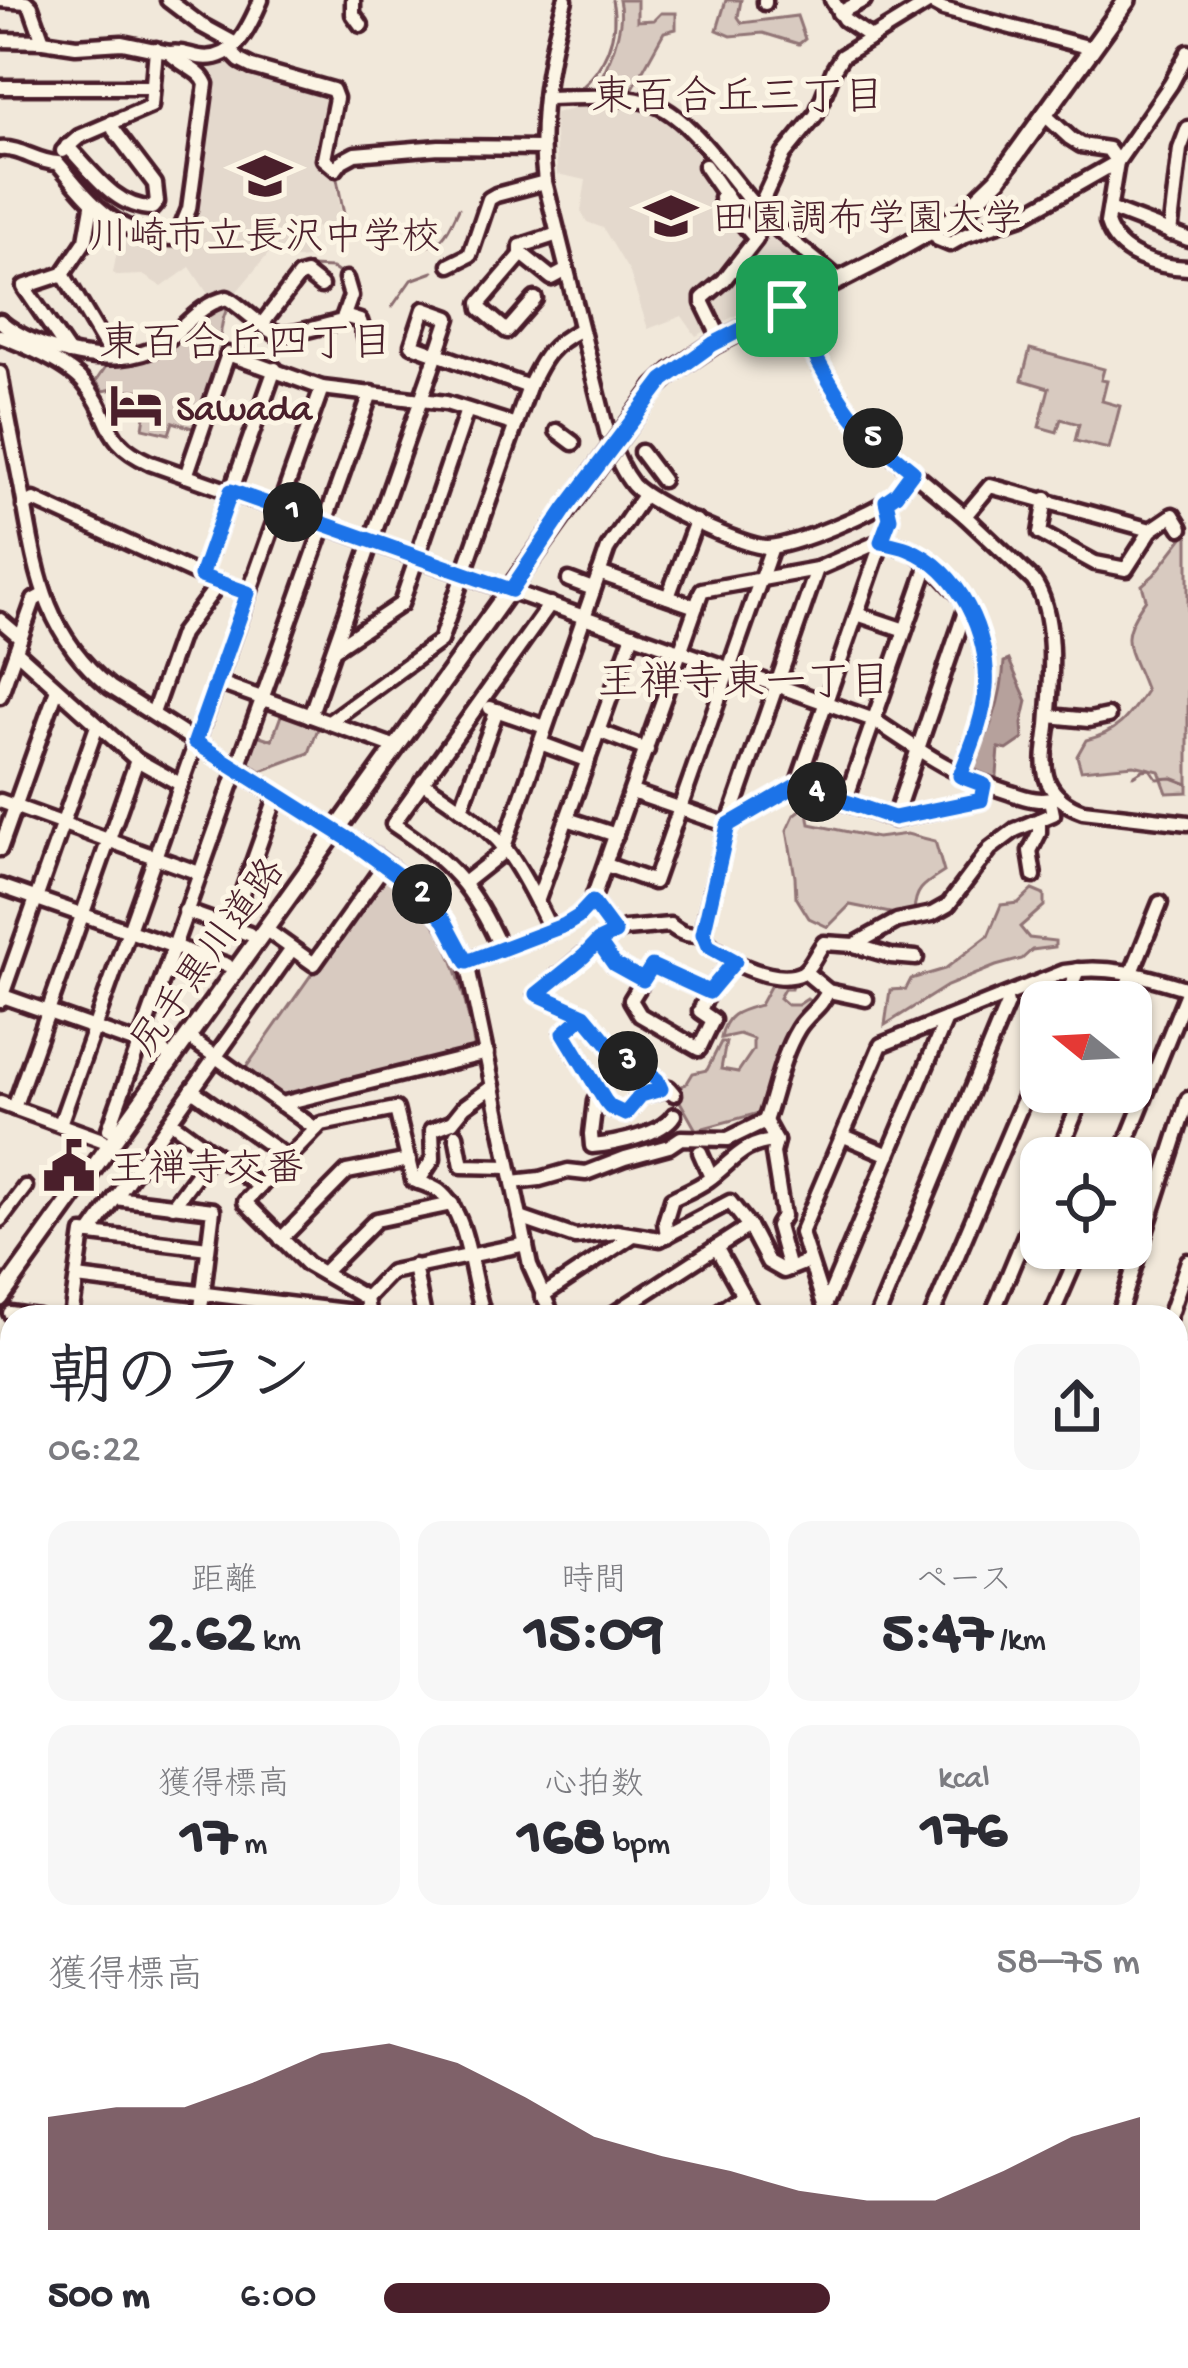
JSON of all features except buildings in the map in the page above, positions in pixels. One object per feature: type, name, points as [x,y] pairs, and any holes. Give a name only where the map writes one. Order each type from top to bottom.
[{"type":"main road","name":"尻手黒川道路","points":[[6,1305],[257,932],[335,832],[656,387],[721,340],[963,213],[983,194],[1090,48],[1132,0]]},
{"type":"main road","name":"尻手黒川道路","points":[[1078,70],[1094,57],[1132,0]]},
{"type":"street","points":[[0,0],[26,2],[43,40]]},
{"type":"street","points":[[168,0],[233,47],[240,61],[333,90],[336,98],[324,159],[336,169],[355,154],[439,147],[540,148]]},
{"type":"street","points":[[0,40],[76,46],[122,43],[204,58],[233,47],[244,37],[261,0]]},
{"type":"street","points":[[353,0],[352,11],[361,25]]},
{"type":"street","points":[[565,0],[545,98],[540,148],[544,182],[608,435],[616,460],[632,483],[644,494],[739,541],[772,547],[886,501],[913,471]]},
{"type":"street","points":[[835,7],[864,0]]},
{"type":"street","points":[[758,210],[784,154],[816,115],[842,56],[932,2],[943,9],[1090,48]]},
{"type":"street","points":[[835,7],[872,38]]},
{"type":"street","points":[[58,163],[67,146],[151,106],[163,51]]},
{"type":"street","points":[[58,163],[92,206],[131,230],[172,238],[189,209],[206,84],[163,51]]},
{"type":"street","points":[[933,231],[950,244],[1022,216],[1117,162],[1188,52]]},
{"type":"street","points":[[0,86],[153,87]]},
{"type":"street","points":[[545,98],[627,98],[658,106],[690,130],[758,210],[838,279]]},
{"type":"street","points":[[1045,115],[1082,145],[1108,149],[1117,162],[1107,223],[1110,232],[1155,265],[1188,268]]},
{"type":"street","points":[[67,146],[113,194],[152,208],[157,202],[155,184],[112,122]]},
{"type":"street","points":[[1170,233],[1180,149],[1188,128]]},
{"type":"street","points":[[0,148],[58,163]]},
{"type":"street","points":[[705,166],[734,214]]},
{"type":"street","points":[[450,265],[470,255],[489,199],[544,182]]},
{"type":"street","points":[[721,198],[756,238],[703,298],[721,340]]},
{"type":"street","points":[[70,354],[24,287],[63,274],[86,241],[92,206]]},
{"type":"street","points":[[1110,209],[1188,239]]},
{"type":"street","points":[[558,234],[520,247],[520,255],[493,283],[481,309],[507,331],[552,278],[566,270]]},
{"type":"street","points":[[520,255],[552,278]]},
{"type":"street","points":[[63,274],[111,355]]},
{"type":"street","points":[[263,323],[299,276],[318,279]]},
{"type":"street","points":[[0,321],[40,344],[70,354],[137,355],[155,348],[208,304],[227,298],[276,334],[291,335],[343,321],[351,296],[346,278]]},
{"type":"street","points":[[787,306],[852,416],[1034,580],[1042,591],[1050,625],[1044,764],[1055,799],[1053,814],[1015,830],[990,849],[948,905],[932,914],[897,921],[854,944]]},
{"type":"street","points":[[344,316],[360,321],[367,343]]},
{"type":"street","points":[[329,722],[440,640],[529,387],[543,357],[558,341],[581,329]]},
{"type":"street","points":[[0,336],[84,382],[108,430],[128,451],[150,464],[874,719],[960,776],[984,785],[1030,799],[1055,799],[1083,811],[1188,823]]},
{"type":"street","points":[[186,476],[228,354],[322,388],[421,400],[517,425]]},
{"type":"street","points":[[310,716],[437,354],[529,387]]},
{"type":"street","points":[[201,576],[274,370]]},
{"type":"street","points":[[0,373],[43,596],[59,630],[90,671],[385,864],[431,902],[458,942],[467,962],[530,1265],[546,1305]]},
{"type":"street","points":[[60,1124],[322,388]]},
{"type":"street","points":[[137,760],[48,1012],[7,1105],[106,1135],[371,393]]},
{"type":"street","points":[[333,650],[401,604],[467,410]]},
{"type":"street","points":[[557,430],[574,443]]},
{"type":"street","points":[[641,452],[662,480]]},
{"type":"street","points":[[965,516],[990,486],[1151,530]]},
{"type":"street","points":[[465,882],[504,847],[608,548],[644,494]]},
{"type":"street","points":[[1046,499],[1040,533],[1094,563],[1126,568],[1151,530],[1173,515],[1181,528]]},
{"type":"street","points":[[24,506],[34,500],[248,593]]},
{"type":"street","points":[[632,791],[728,825],[797,785],[890,518],[886,501]]},
{"type":"street","points":[[668,597],[696,520]]},
{"type":"street","points":[[467,962],[551,931],[578,917],[592,902],[702,590],[817,568],[881,542],[911,550],[929,562],[967,606],[984,653],[987,683],[980,723],[960,776]]},
{"type":"street","points":[[606,865],[654,882],[772,547]]},
{"type":"street","points":[[845,802],[929,562]]},
{"type":"street","points":[[817,568],[728,825],[703,934],[708,946],[759,975],[805,972],[824,943],[854,944],[916,958]]},
{"type":"street","points":[[599,573],[696,607]]},
{"type":"street","points":[[569,580],[593,589]]},
{"type":"street","points":[[152,713],[181,634],[219,583]]},
{"type":"street","points":[[0,696],[34,600],[43,596]]},
{"type":"street","points":[[501,950],[465,882],[393,824],[550,604]]},
{"type":"street","points":[[894,818],[967,606]]},
{"type":"street","points":[[857,614],[905,630]]},
{"type":"street","points":[[0,620],[57,689],[137,760],[180,784]]},
{"type":"street","points":[[537,902],[633,634]]},
{"type":"street","points":[[217,682],[396,747]]},
{"type":"street","points":[[0,849],[57,689]]},
{"type":"street","points":[[477,703],[545,727]]},
{"type":"street","points":[[461,808],[496,710]]},
{"type":"street","points":[[1049,716],[1089,720],[1108,716]]},
{"type":"street","points":[[98,726],[1,997],[164,1053]]},
{"type":"street","points":[[598,731],[647,751]]},
{"type":"street","points":[[540,743],[587,761]]},
{"type":"street","points":[[422,782],[461,808],[504,847],[551,931]]},
{"type":"street","points":[[797,785],[894,818],[981,800],[984,785]]},
{"type":"street","points":[[230,927],[277,795]]},
{"type":"street","points":[[0,801],[199,873]]},
{"type":"street","points":[[567,819],[616,836]]},
{"type":"street","points":[[1034,876],[1030,851],[1039,833],[1039,820]]},
{"type":"street","points":[[185,911],[257,932],[314,964],[385,864]]},
{"type":"street","points":[[0,886],[227,965]]},
{"type":"street","points":[[592,902],[615,933]]},
{"type":"street","points":[[1129,981],[1160,903]]},
{"type":"street","points":[[584,1015],[564,1033],[610,1107],[625,1114],[641,1095],[667,1091],[645,1070],[620,1058],[584,1015],[537,994],[598,941],[615,933],[670,925],[690,936],[703,934]]},
{"type":"street","points":[[598,941],[614,964],[643,980]]},
{"type":"street","points":[[90,1234],[292,949]]},
{"type":"street","points":[[709,992],[652,966],[631,1000],[640,1015],[699,1049],[713,1020],[700,1011],[735,961]]},
{"type":"street","points":[[1073,981],[1078,970]]},
{"type":"street","points":[[805,972],[827,991],[866,998]]},
{"type":"street","points":[[824,1305],[801,1233],[881,1045],[1064,972],[1133,972],[1188,990],[1128,1137]]},
{"type":"street","points":[[789,1269],[777,1226],[783,1216],[773,1153],[776,1141],[765,1120],[794,1035],[827,991]]},
{"type":"street","points":[[882,1305],[973,1090],[1007,1004],[1005,997]]},
{"type":"street","points":[[829,1305],[946,1019]]},
{"type":"street","points":[[195,1042],[316,1130]]},
{"type":"street","points":[[281,1104],[487,1053]]},
{"type":"street","points":[[418,1181],[434,1159],[432,1130],[452,1122],[493,1086]]},
{"type":"street","points":[[192,1090],[288,1158]]},
{"type":"street","points":[[1122,1305],[1188,1100]]},
{"type":"street","points":[[605,1101],[596,1101],[592,1146],[629,1140],[668,1124],[674,1115]]},
{"type":"street","points":[[366,1298],[308,1264],[245,1202],[321,1124],[396,1109],[413,1180],[437,1190],[452,1204],[479,1305]]},
{"type":"street","points":[[937,1305],[1020,1109]]},
{"type":"street","points":[[513,1182],[568,1171],[586,1174],[680,1138],[728,1139],[765,1120]]},
{"type":"street","points":[[170,1121],[260,1186]]},
{"type":"street","points":[[456,1135],[462,1166],[509,1167]]},
{"type":"street","points":[[844,1136],[889,1155]]},
{"type":"street","points":[[667,1236],[665,1222],[672,1199],[711,1178],[737,1153],[759,1142],[776,1141]]},
{"type":"street","points":[[173,1206],[213,1152]]},
{"type":"street","points":[[700,1153],[711,1178]]},
{"type":"street","points":[[281,1239],[347,1172],[409,1160]]},
{"type":"street","points":[[0,1220],[25,1187]]},
{"type":"street","points":[[115,1198],[213,1210],[201,1305]]},
{"type":"street","points":[[520,1218],[575,1237],[617,1232],[660,1239],[730,1202],[768,1262],[784,1271],[809,1261]]},
{"type":"street","points":[[322,1273],[376,1220],[452,1204]]},
{"type":"street","points":[[632,1305],[749,1226]]},
{"type":"street","points":[[73,1305],[83,1233],[208,1248]]},
{"type":"street","points":[[542,1297],[633,1235]]},
{"type":"street","points":[[366,1298],[391,1272],[526,1244]]},
{"type":"street","points":[[716,1247],[748,1305]]},
{"type":"street","points":[[996,1305],[1020,1247]]},
{"type":"street","points":[[1173,1305],[1188,1261]]},
{"type":"street","points":[[414,1266],[422,1305]]},
{"type":"street","points":[[1060,1305],[1073,1269]]},
{"type":"street","points":[[76,1278],[286,1305]]},
{"type":"street","points":[[727,1305],[742,1294]]},
{"type":"street","points":[[366,1298],[367,1305]]},
{"type":"shaded area","points":[[619,0],[637,0],[637,21],[676,13],[676,29],[664,32],[633,88],[600,88],[619,32]]},
{"type":"shaded area","points":[[726,0],[741,0],[738,17],[742,23],[797,16],[805,39],[799,44],[763,33],[731,36],[717,30]]},
{"type":"shaded area","name":"川崎市立長沢中学校","points":[[229,55],[329,93],[319,159],[334,173],[340,232],[314,227],[308,258],[270,252],[233,296],[212,300],[190,267],[162,287],[143,275],[118,276],[113,273],[118,246],[124,245],[130,233],[174,242],[186,226],[211,81],[177,56]]},
{"type":"shaded area","name":"田園調布学園大学","points":[[576,102],[628,103],[672,119],[819,272],[696,336],[682,316],[648,329],[630,273],[603,228],[587,222],[581,211],[586,180],[557,174],[554,113],[570,110]]},
{"type":"shaded area","points":[[226,303],[222,357],[195,429],[173,422],[169,434],[143,428],[149,391],[103,391],[96,381],[109,362],[159,354],[174,345],[190,325]]},
{"type":"shaded area","points":[[1030,349],[1104,369],[1101,380],[1107,381],[1102,401],[1120,406],[1109,449],[1075,441],[1079,424],[1061,419],[1057,432],[1039,427],[1049,388],[1022,380]]},
{"type":"shaded area","points":[[1188,531],[1188,792],[1167,793],[1159,771],[1134,765],[1081,770],[1077,756],[1086,740],[1122,722],[1146,691],[1128,635],[1146,599],[1142,585]]},
{"type":"shaded area","points":[[1009,660],[1027,701],[1023,739],[1007,750],[999,748],[994,779],[974,774],[972,768],[994,716],[1004,662]]},
{"type":"shaded area","points":[[283,710],[320,723],[309,753],[261,771],[246,756],[254,734],[272,740]]},
{"type":"shaded area","points":[[807,805],[810,824],[877,838],[907,834],[935,841],[944,872],[922,888],[914,912],[900,915],[850,905],[828,927],[809,918],[796,897],[787,830],[794,815]]},
{"type":"shaded area","points":[[381,875],[404,889],[437,927],[457,974],[475,1049],[283,1100],[243,1072]]},
{"type":"shaded area","points":[[1032,890],[1044,895],[1044,906],[1020,927],[1029,938],[1055,941],[1055,947],[1032,950],[1022,959],[947,986],[885,1025],[890,990],[906,989],[911,979],[945,969],[988,936],[1001,905],[1018,903]]},
{"type":"shaded area","points":[[793,976],[791,989],[784,989],[779,998],[787,1005],[807,999],[817,1006],[792,1031],[768,1103],[759,1113],[696,1130],[674,1091],[693,1073],[707,1070],[721,1042],[726,1042],[721,1069],[738,1072],[753,1050],[753,1039],[739,1034],[721,1038],[726,1024],[739,1012],[760,1005],[773,981]]},
{"type":"waterway","points":[[578,91],[608,50],[614,26],[612,0]]},
{"type":"waterway","points":[[548,112],[569,102]]},
{"type":"waterway","points":[[548,134],[549,166]]},
{"type":"waterway","points":[[336,174],[345,240]]},
{"type":"waterway","points":[[389,227],[416,244],[432,245],[444,236],[459,208]]},
{"type":"waterway","points":[[309,267],[332,268],[345,277]]},
{"type":"waterway","points":[[392,307],[411,280],[433,272]]},
{"type":"waterway","points":[[1133,776],[1150,769],[1157,779],[1188,784]]},
{"type":"place","name":"川崎市立長沢中学校","points":[[265,176]]},
{"type":"place","name":"田園調布学園大学","points":[[671,216]]},
{"type":"place","name":"Sawada","points":[[136,405]]},
{"type":"place","name":"王禅寺交番","points":[[69,1166]]},
{"type":"district","name":"東百合丘三丁目","points":[[738,94]]},
{"type":"district","name":"東百合丘四丁目","points":[[246,340]]},
{"type":"district","name":"王禅寺東一丁目","points":[[744,679]]},
{"type":"route","points":[[787,306],[713,344],[663,380],[511,590],[231,491],[201,576],[248,593],[195,742],[350,840],[414,887],[445,921],[467,962],[565,925],[592,902],[615,933],[598,941],[537,994],[584,1015],[564,1033],[605,1101],[625,1114],[641,1095],[661,1089],[657,1080],[620,1058],[584,1015],[537,994],[584,956],[598,941],[614,964],[643,980],[652,966],[709,992],[735,961],[708,946],[703,934],[728,825],[797,785],[894,818],[981,800],[984,785],[960,776],[980,723],[987,683],[976,624],[962,597],[929,562],[911,550],[881,542],[890,518],[886,501],[913,471],[852,416],[787,306]]}]
